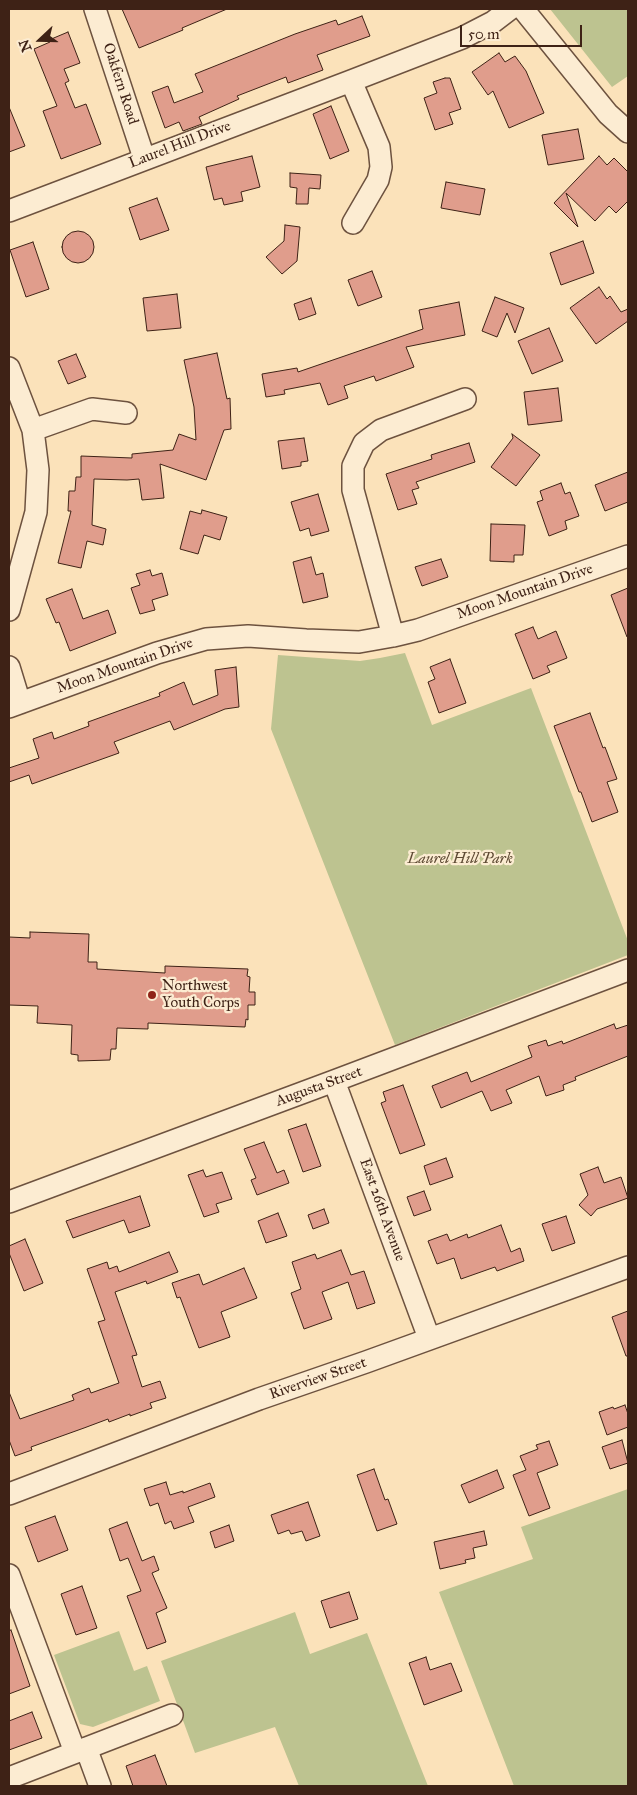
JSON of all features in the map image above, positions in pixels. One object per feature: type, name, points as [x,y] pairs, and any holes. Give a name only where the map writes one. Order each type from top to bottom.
[{"type":"street","name":"Oakfern Road","points":[[95,9],[144,158]]},
{"type":"street","name":"Laurel Hill Drive","points":[[9,211],[144,158],[351,82],[462,38],[493,22],[510,9]]},
{"type":"street","points":[[523,9],[608,114],[628,132]]},
{"type":"street","points":[[351,82],[379,147],[381,167],[378,180],[353,223]]},
{"type":"street","points":[[9,368],[33,430],[38,470],[36,512],[9,610]]},
{"type":"street","points":[[393,636],[353,490],[353,466],[364,443],[381,430],[465,399]]},
{"type":"street","points":[[33,430],[92,410],[126,414]]},
{"type":"street","name":"Moon Mountain Drive","points":[[14,705],[157,653],[206,638],[248,636],[359,642],[418,630],[628,556]]},
{"type":"street","points":[[9,667],[14,705]]},
{"type":"street","name":"Augusta Street","points":[[9,1202],[334,1082],[628,970]]},
{"type":"street","name":"East 26th Avenue","points":[[334,1082],[429,1338]]},
{"type":"street","name":"Riverview Street","points":[[9,1494],[259,1399],[628,1267]]},
{"type":"street","points":[[9,1576],[80,1750],[100,1786]]},
{"type":"street","points":[[9,1778],[172,1715]]},
{"type":"green space","points":[[550,9],[628,9],[628,76],[612,87]]},
{"type":"green space","name":"Laurel Hill Park","points":[[405,653],[432,725],[531,688],[628,941],[628,955],[395,1045],[271,729],[278,655],[360,661]]},
{"type":"green space","points":[[628,1489],[628,1786],[514,1786],[439,1592],[533,1559],[521,1527]]},
{"type":"green space","points":[[295,1612],[310,1654],[367,1633],[428,1786],[299,1786],[275,1727],[195,1753],[161,1661]]},
{"type":"green space","points":[[119,1631],[134,1671],[147,1666],[160,1701],[93,1727],[80,1724],[54,1655]]},
{"type":"building","points":[[122,9],[227,9],[139,48]]},
{"type":"building","points":[[362,16],[370,36],[317,55],[323,70],[288,83],[286,77],[237,96],[239,99],[199,117],[202,124],[183,131],[179,122],[165,128],[152,92],[168,86],[174,103],[203,92],[195,74],[295,34],[336,20],[338,25]]},
{"type":"building","points":[[68,32],[80,63],[64,69],[69,81],[65,83],[75,108],[86,104],[101,144],[61,159],[43,111],[57,106],[34,49]]},
{"type":"building","points":[[499,53],[505,62],[515,56],[526,71],[544,113],[509,128],[493,91],[488,95],[472,72]]},
{"type":"building","points":[[450,78],[461,109],[449,113],[453,124],[435,130],[424,98],[437,93],[433,82]]},
{"type":"building","points":[[331,106],[349,151],[330,159],[313,114]]},
{"type":"building","points":[[9,107],[25,146],[9,152]]},
{"type":"building","points":[[578,129],[584,159],[548,165],[542,135]]},
{"type":"building","points":[[252,156],[260,187],[241,192],[243,201],[224,205],[222,198],[214,200],[206,167]]},
{"type":"building","points":[[599,156],[607,165],[614,158],[628,172],[628,201],[616,213],[609,206],[595,221],[566,193],[578,227],[554,203]]},
{"type":"building","points":[[290,173],[321,175],[320,189],[309,188],[308,204],[296,204],[297,188],[290,187]]},
{"type":"building","points":[[446,182],[485,189],[480,215],[441,208]]},
{"type":"building","points":[[157,198],[169,230],[140,240],[129,208]]},
{"type":"building","points":[[285,225],[300,227],[297,261],[282,274],[266,257],[284,241]]},
{"type":"building","points":[[78,231],[84,232],[89,236],[93,241],[93,253],[89,258],[84,262],[78,263],[72,262],[67,258],[63,253],[62,247],[63,241],[67,236],[72,232]]},
{"type":"building","points":[[583,241],[594,273],[561,285],[550,253]]},
{"type":"building","points":[[33,242],[49,289],[26,297],[10,250]]},
{"type":"building","points":[[372,271],[382,297],[358,306],[348,280]]},
{"type":"building","points":[[599,287],[607,299],[610,296],[621,312],[628,309],[628,321],[596,344],[570,308]]},
{"type":"building","points":[[177,294],[181,328],[147,331],[143,298]]},
{"type":"building","points":[[495,297],[524,308],[515,333],[507,313],[497,337],[482,331]]},
{"type":"building","points":[[311,298],[316,314],[299,320],[294,304]]},
{"type":"building","points":[[459,302],[465,335],[406,347],[414,367],[376,381],[374,376],[344,386],[348,398],[328,405],[320,383],[284,390],[285,394],[266,397],[262,374],[297,368],[298,372],[423,329],[419,310]]},
{"type":"building","points":[[549,328],[563,361],[532,374],[518,341]]},
{"type":"building","points":[[217,353],[227,399],[230,398],[231,429],[224,430],[206,480],[160,464],[164,498],[142,500],[139,479],[94,479],[92,525],[106,529],[103,545],[87,541],[81,568],[58,563],[71,511],[68,511],[69,491],[75,491],[76,477],[81,477],[81,456],[132,458],[132,454],[173,450],[179,434],[196,440],[194,407],[184,360]]},
{"type":"building","points":[[76,354],[86,377],[68,384],[58,361]]},
{"type":"building","points":[[558,388],[562,421],[528,425],[524,392]]},
{"type":"building","points":[[512,434],[540,455],[516,486],[491,467],[513,438]]},
{"type":"building","points":[[304,438],[308,461],[301,462],[301,466],[282,469],[278,441]]},
{"type":"building","points":[[469,443],[475,462],[416,482],[419,488],[412,490],[417,504],[398,510],[386,474],[432,459],[431,455]]},
{"type":"building","points":[[628,472],[628,502],[605,511],[595,485]]},
{"type":"building","points":[[561,483],[565,494],[570,492],[579,516],[565,521],[567,529],[549,536],[537,502],[543,500],[540,491]]},
{"type":"building","points":[[318,494],[329,531],[311,536],[309,528],[300,531],[291,502]]},
{"type":"building","points":[[202,510],[227,517],[220,540],[204,535],[198,554],[180,549],[190,511],[201,514]]},
{"type":"building","points":[[491,524],[525,525],[523,555],[514,555],[514,562],[490,561]]},
{"type":"building","points":[[311,557],[316,575],[323,573],[328,597],[303,603],[293,562]]},
{"type":"building","points":[[441,559],[448,577],[422,586],[415,567]]},
{"type":"building","points":[[150,570],[152,576],[162,573],[168,595],[152,600],[155,610],[140,614],[131,588],[140,585],[136,574]]},
{"type":"building","points":[[628,588],[628,636],[627,637],[611,595]]},
{"type":"building","points":[[72,589],[83,619],[108,610],[116,633],[70,651],[59,622],[56,623],[46,599]]},
{"type":"building","points":[[533,627],[538,639],[556,631],[567,658],[547,666],[550,672],[533,679],[515,634]]},
{"type":"building","points":[[450,659],[466,703],[439,713],[428,682],[435,679],[430,667]]},
{"type":"building","points":[[236,667],[239,707],[225,709],[174,730],[170,721],[114,742],[119,753],[32,784],[29,775],[9,782],[9,768],[39,758],[33,739],[52,732],[54,739],[89,726],[88,722],[160,696],[159,693],[184,682],[193,705],[218,695],[215,670]]},
{"type":"building","points":[[590,713],[617,779],[607,782],[618,812],[592,822],[554,726]]},
{"type":"building","name":"Northwest Youth Corps","points":[[30,932],[89,934],[88,962],[97,962],[97,969],[165,973],[165,966],[248,969],[247,976],[250,977],[249,992],[255,992],[255,1005],[248,1005],[248,1020],[246,1019],[245,1027],[148,1023],[148,1029],[117,1028],[116,1049],[111,1049],[110,1060],[78,1061],[78,1055],[71,1054],[72,1025],[37,1023],[38,1006],[9,1005],[9,937],[30,938]]},
{"type":"building","points":[[614,1024],[616,1029],[628,1025],[628,1056],[575,1077],[576,1080],[563,1085],[564,1090],[546,1096],[539,1076],[506,1090],[512,1103],[491,1111],[482,1091],[441,1108],[432,1086],[467,1072],[471,1082],[532,1057],[528,1046],[546,1040],[548,1046],[562,1041],[563,1044]]},
{"type":"building","points":[[403,1085],[425,1145],[400,1154],[381,1103],[386,1101],[383,1092]]},
{"type":"building","points":[[306,1124],[321,1166],[303,1172],[288,1130]]},
{"type":"building","points":[[264,1142],[277,1173],[284,1170],[289,1183],[257,1195],[251,1180],[256,1178],[244,1149]]},
{"type":"building","points":[[446,1158],[453,1177],[430,1185],[424,1166]]},
{"type":"building","points":[[598,1167],[604,1183],[621,1177],[628,1198],[597,1209],[591,1216],[579,1205],[588,1195],[580,1174]]},
{"type":"building","points":[[203,1170],[206,1177],[222,1172],[232,1199],[216,1204],[219,1212],[204,1217],[188,1175]]},
{"type":"building","points":[[424,1191],[431,1210],[414,1216],[407,1197]]},
{"type":"building","points":[[140,1196],[150,1226],[129,1233],[124,1220],[73,1238],[66,1221]]},
{"type":"building","points":[[324,1209],[329,1223],[313,1229],[308,1215]]},
{"type":"building","points":[[278,1213],[287,1236],[266,1243],[258,1221]]},
{"type":"building","points":[[566,1216],[575,1243],[552,1251],[542,1224]]},
{"type":"building","points":[[501,1225],[511,1252],[520,1248],[524,1261],[497,1271],[495,1267],[461,1279],[454,1258],[437,1264],[428,1241],[447,1234],[450,1241],[467,1234],[468,1238]]},
{"type":"building","points":[[25,1239],[43,1283],[24,1291],[9,1253],[9,1246]]},
{"type":"building","points":[[341,1250],[351,1275],[364,1271],[375,1303],[357,1309],[348,1282],[322,1292],[332,1319],[304,1329],[291,1293],[301,1289],[292,1262],[315,1254],[317,1259]]},
{"type":"building","points":[[169,1252],[178,1272],[147,1284],[146,1281],[115,1292],[137,1355],[132,1356],[142,1387],[160,1381],[166,1398],[150,1403],[152,1408],[109,1422],[108,1419],[31,1447],[32,1450],[15,1456],[9,1440],[9,1392],[20,1419],[74,1400],[72,1395],[89,1388],[91,1393],[119,1383],[98,1322],[105,1320],[87,1269],[107,1262],[109,1269],[117,1266],[119,1272]]},
{"type":"building","points":[[244,1268],[257,1298],[221,1312],[230,1337],[199,1348],[180,1297],[177,1298],[172,1283],[199,1274],[203,1285]]},
{"type":"building","points":[[628,1311],[628,1356],[626,1356],[612,1317]]},
{"type":"building","points":[[625,1405],[628,1414],[628,1427],[607,1435],[599,1412]]},
{"type":"building","points":[[622,1440],[628,1463],[610,1469],[602,1447]]},
{"type":"building","points":[[549,1441],[558,1465],[537,1473],[550,1508],[529,1516],[513,1475],[526,1470],[520,1456],[538,1449],[536,1445]]},
{"type":"building","points":[[374,1469],[385,1500],[388,1499],[397,1524],[377,1531],[357,1475]]},
{"type":"building","points":[[497,1470],[504,1488],[469,1503],[461,1485]]},
{"type":"building","points":[[166,1482],[170,1495],[183,1491],[183,1493],[210,1483],[215,1497],[188,1507],[194,1522],[174,1529],[171,1521],[165,1524],[158,1503],[150,1506],[144,1489]]},
{"type":"building","points":[[308,1502],[320,1536],[306,1541],[302,1531],[291,1534],[289,1530],[278,1534],[271,1515]]},
{"type":"building","points":[[55,1516],[68,1550],[38,1562],[25,1527]]},
{"type":"building","points":[[127,1522],[142,1561],[154,1556],[159,1570],[152,1573],[167,1608],[156,1613],[166,1642],[147,1649],[127,1596],[141,1591],[128,1558],[120,1561],[109,1529]]},
{"type":"building","points":[[229,1525],[234,1541],[215,1548],[210,1532]]},
{"type":"building","points":[[484,1531],[487,1545],[473,1548],[475,1558],[465,1560],[466,1563],[440,1569],[434,1542]]},
{"type":"building","points":[[82,1586],[97,1628],[76,1635],[61,1594]]},
{"type":"building","points":[[349,1592],[358,1619],[330,1628],[321,1601]]},
{"type":"building","points":[[11,1630],[30,1686],[9,1694],[9,1631]]},
{"type":"building","points":[[426,1657],[430,1670],[451,1663],[462,1691],[424,1705],[409,1663]]},
{"type":"building","points":[[32,1712],[42,1738],[9,1750],[9,1721]]},
{"type":"building","points":[[155,1755],[167,1786],[133,1786],[126,1766]]},
{"type":"place","name":"Northwest Youth Corps","points":[[152,995]]}]
